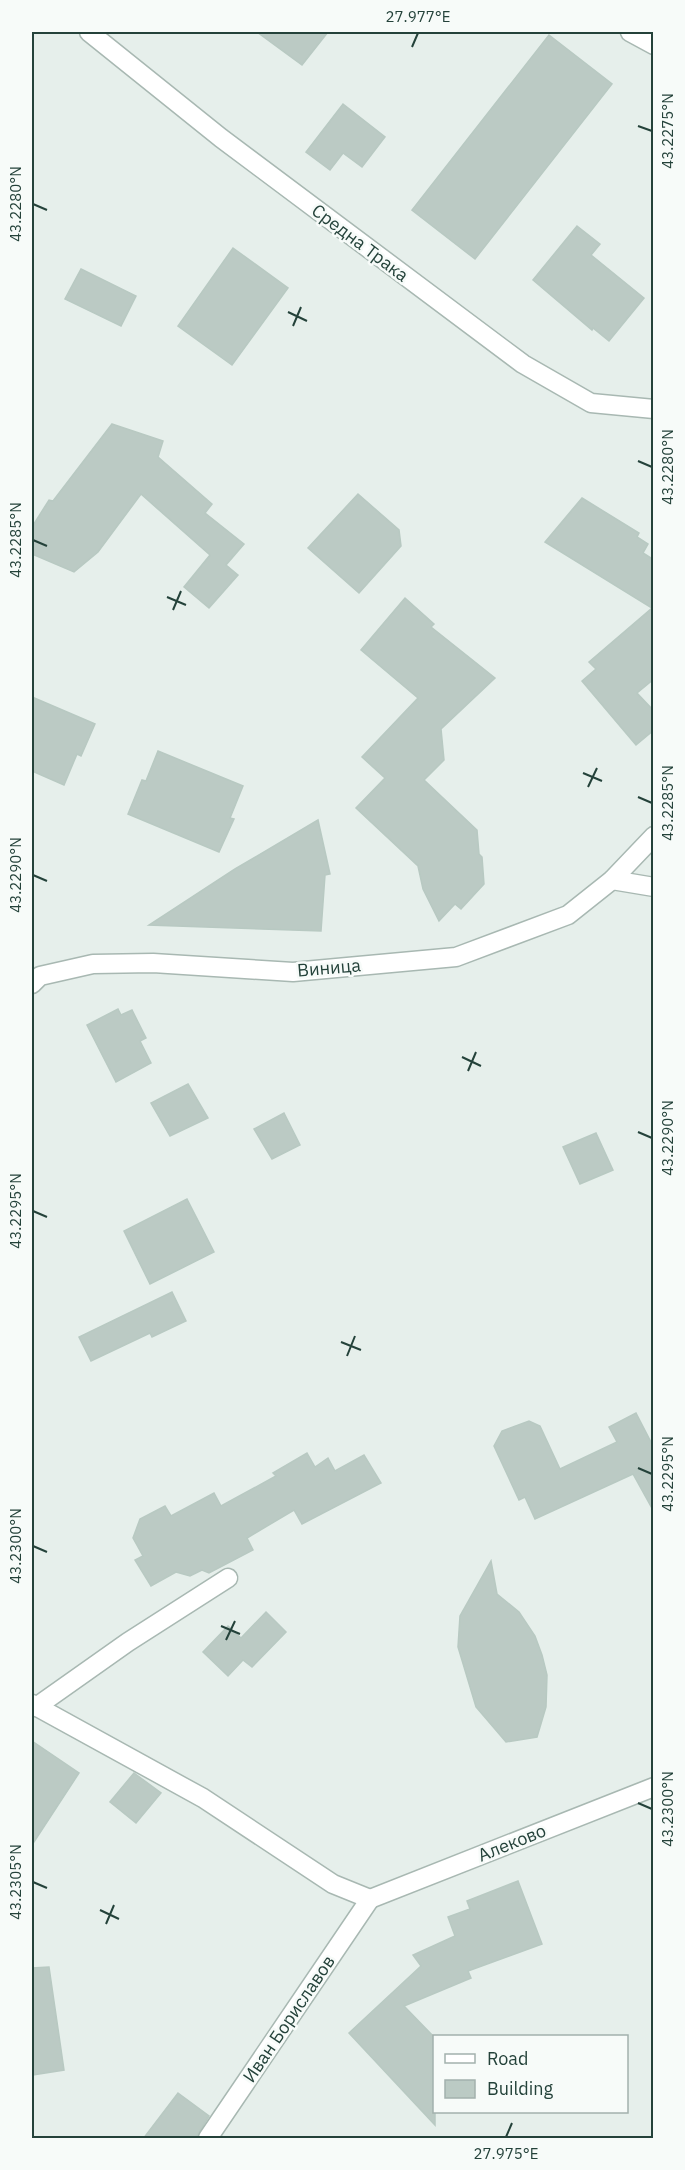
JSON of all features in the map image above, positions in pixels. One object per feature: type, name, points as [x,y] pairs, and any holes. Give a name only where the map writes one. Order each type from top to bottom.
[{"type":"street","name":"Средна Трака","points":[[89,32],[221,138],[524,364],[591,403],[654,409]]},
{"type":"street","points":[[630,32],[654,45]]},
{"type":"street","points":[[612,880],[654,836]]},
{"type":"street","points":[[612,880],[654,887]]},
{"type":"street","name":"Виница","points":[[32,984],[40,976],[93,964],[153,963],[293,972],[456,957],[568,915],[612,880]]},
{"type":"street","points":[[228,1578],[34,1705],[203,1798],[333,1884],[370,1899]]},
{"type":"street","name":"Алеково","points":[[370,1899],[654,1787]]},
{"type":"street","name":"Иван Бориславов","points":[[208,2139],[370,1899]]},
{"type":"building","points":[[257,32],[328,32],[302,65]]},
{"type":"building","points":[[549,35],[612,84],[475,259],[412,210]]},
{"type":"building","points":[[343,104],[385,137],[362,167],[343,153],[330,170],[306,152]]},
{"type":"building","points":[[577,226],[600,244],[591,255],[644,298],[609,341],[593,328],[592,330],[533,280]]},
{"type":"building","points":[[233,248],[288,288],[232,365],[178,326]]},
{"type":"building","points":[[81,269],[136,296],[121,326],[65,299]]},
{"type":"building","points":[[112,424],[163,441],[158,457],[212,504],[205,513],[244,544],[226,565],[238,575],[209,608],[184,587],[210,555],[141,494],[98,552],[74,572],[32,554],[32,527],[49,500],[53,501]]},
{"type":"building","points":[[358,494],[399,530],[401,546],[359,593],[308,548]]},
{"type":"building","points":[[582,498],[639,533],[637,537],[648,544],[643,553],[654,560],[654,679],[637,693],[654,711],[654,730],[636,745],[582,681],[596,669],[589,662],[652,608],[545,542]]},
{"type":"building","points":[[405,598],[434,624],[431,627],[495,678],[441,729],[444,760],[424,780],[477,830],[479,854],[482,857],[484,884],[461,909],[455,904],[439,921],[423,889],[418,866],[356,808],[385,778],[362,757],[418,698],[361,650]]},
{"type":"building","points":[[32,697],[95,724],[81,756],[77,754],[64,785],[32,771]]},
{"type":"building","points":[[158,751],[243,786],[230,818],[234,819],[219,852],[128,814],[142,780],[146,781]]},
{"type":"building","points":[[318,820],[330,874],[325,875],[321,931],[149,925],[235,869]]},
{"type":"building","points":[[118,1009],[121,1015],[132,1010],[146,1038],[140,1041],[151,1063],[116,1082],[87,1025]]},
{"type":"building","points":[[188,1084],[208,1118],[170,1136],[151,1103]]},
{"type":"building","points":[[284,1113],[300,1145],[272,1159],[254,1129]]},
{"type":"building","points":[[596,1133],[613,1170],[580,1184],[563,1147]]},
{"type":"building","points":[[187,1199],[214,1252],[150,1284],[124,1231]]},
{"type":"building","points":[[172,1292],[186,1321],[152,1337],[150,1333],[91,1361],[79,1337]]},
{"type":"building","points":[[636,1413],[654,1448],[654,1512],[633,1474],[535,1519],[525,1497],[519,1500],[494,1446],[502,1431],[529,1421],[540,1426],[560,1469],[617,1442],[609,1427]]},
{"type":"building","points":[[307,1453],[315,1467],[328,1458],[335,1471],[364,1455],[381,1483],[302,1524],[294,1510],[247,1538],[253,1550],[209,1573],[202,1570],[190,1576],[176,1572],[151,1586],[135,1560],[143,1556],[133,1538],[140,1519],[165,1506],[171,1516],[214,1493],[221,1506],[276,1476],[273,1473]]},
{"type":"building","points":[[491,1561],[497,1594],[519,1612],[535,1636],[542,1655],[547,1675],[546,1707],[537,1737],[506,1742],[476,1707],[458,1647],[460,1616]]},
{"type":"building","points":[[266,1612],[286,1632],[252,1667],[243,1660],[228,1676],[203,1652],[228,1626],[241,1638]]},
{"type":"building","points":[[32,1741],[79,1773],[32,1845]]},
{"type":"building","points":[[134,1773],[161,1793],[136,1823],[110,1802]]},
{"type":"building","points":[[518,1881],[542,1944],[468,1971],[471,1978],[404,2006],[433,2036],[435,2125],[349,2033],[421,1966],[413,1955],[455,1936],[448,1917],[470,1909],[467,1901]]},
{"type":"building","points":[[49,1967],[64,2070],[32,2075],[32,1968]]},
{"type":"building","points":[[178,2093],[209,2116],[195,2139],[143,2139]]}]
